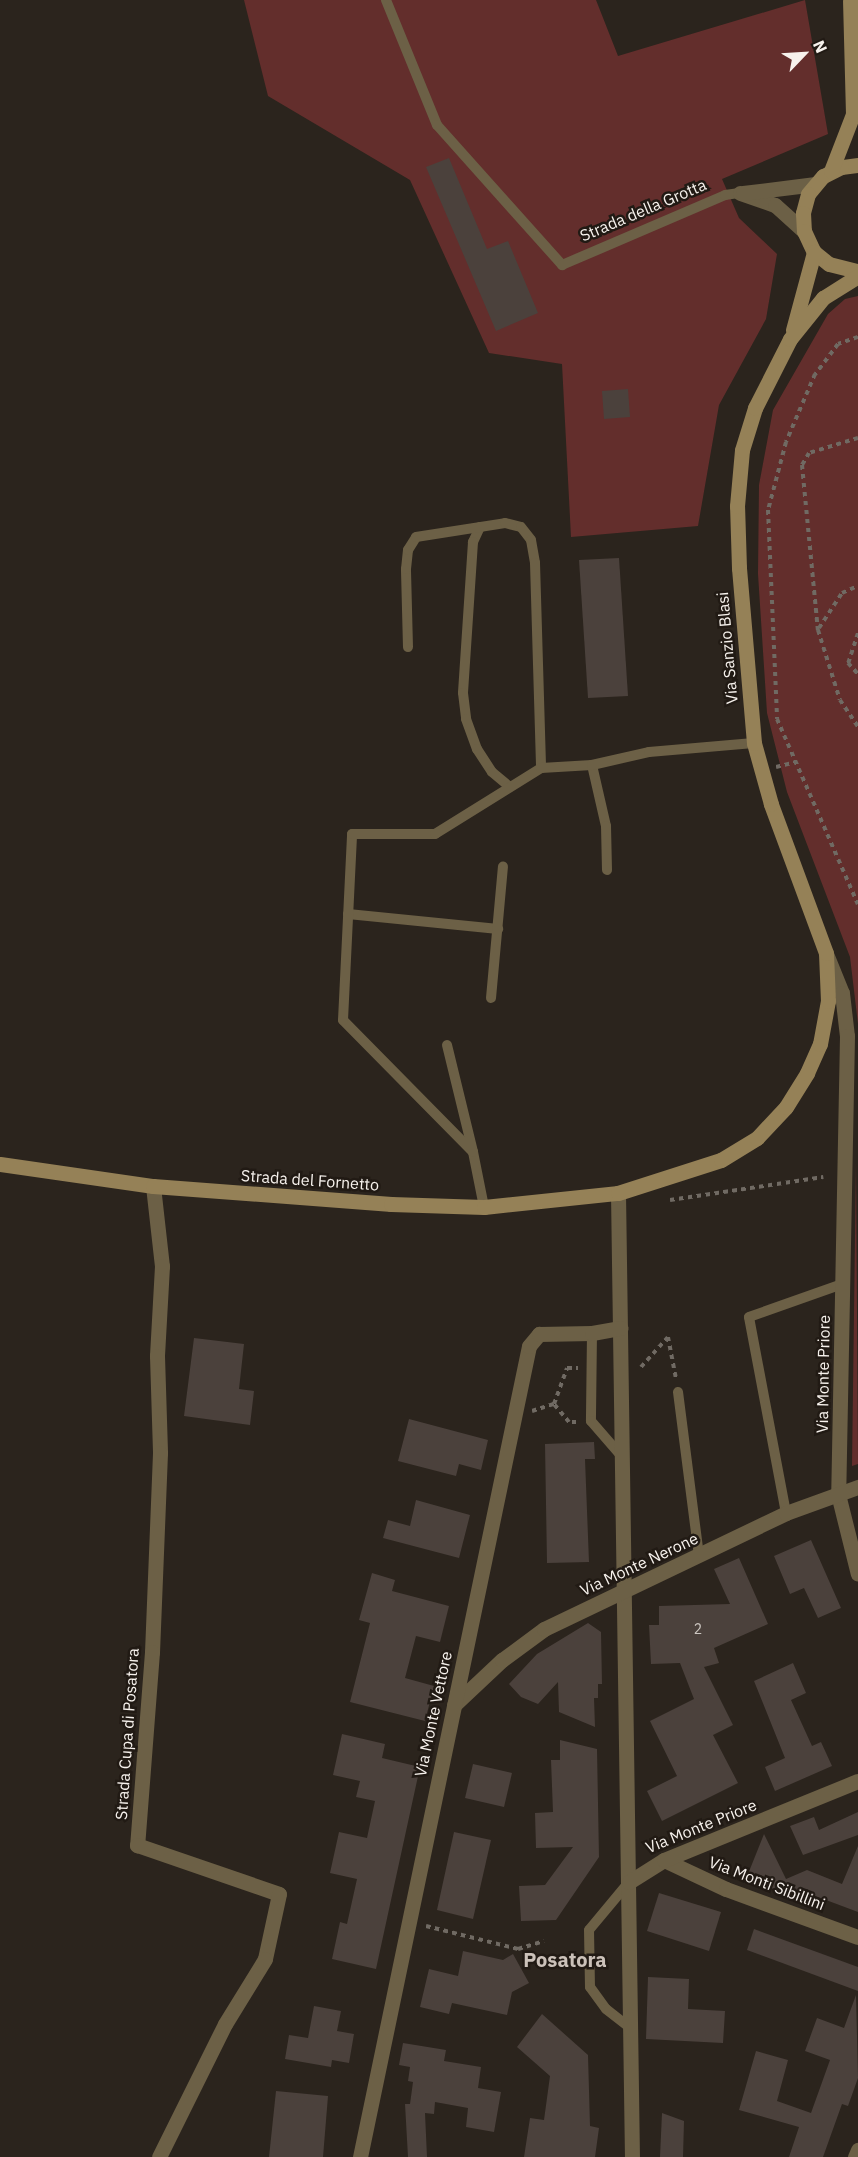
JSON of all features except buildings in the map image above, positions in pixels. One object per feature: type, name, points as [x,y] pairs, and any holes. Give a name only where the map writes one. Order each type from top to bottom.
[{"type":"street","points":[[831,171],[853,114],[852,5]]},
{"type":"street","points":[[804,231],[804,204],[815,184],[831,171],[858,165]]},
{"type":"street","name":"Strada della Grotta","points":[[740,193],[815,184]]},
{"type":"street","points":[[740,193],[775,205],[804,231],[814,252],[829,264],[858,274]]},
{"type":"street","name":"Via Sanzio Blasi","points":[[814,252],[790,339],[755,408],[742,450],[737,506],[754,743],[771,804],[842,993],[848,1036],[844,1173]]},
{"type":"street","name":"Via Sanzio Blasi","points":[[790,339],[823,298],[858,274]]},
{"type":"street","name":"Via Sanzio Blasi","points":[[618,1192],[720,1160],[757,1138],[786,1107],[820,1044],[828,1001],[826,953]]},
{"type":"street","name":"Strada del Fornetto","points":[[0,1164],[153,1186],[390,1204],[484,1207],[618,1192]]},
{"type":"street","name":"Via Monte Priore","points":[[844,1173],[838,1494],[858,1574]]},
{"type":"street","name":"Strada Cupa di Posatora","points":[[153,1186],[162,1266],[157,1356],[160,1453],[152,1652],[137,1845],[279,1894],[265,1959],[225,2024],[159,2157]]},
{"type":"street","points":[[618,1192],[632,2157]]},
{"type":"street","name":"Via Monte Vettore","points":[[360,2157],[407,1921],[529,1346],[539,1334],[592,1333],[621,1328]]},
{"type":"street","name":"Via Monte Nerone","points":[[454,1706],[502,1660],[544,1629],[786,1513],[858,1486]]},
{"type":"street","name":"Via Monte Priore","points":[[629,1882],[664,1860],[858,1781]]},
{"type":"street","name":"Via Monti Sibillini","points":[[664,1860],[726,1889],[858,1937]]},
{"type":"street","points":[[855,2157],[858,2150]]},
{"type":"lane","name":"Strada della Grotta","points":[[386,0],[437,125],[561,265],[725,195],[740,193]]},
{"type":"lane","points":[[408,647],[408,550],[416,537],[505,523],[521,527],[531,540],[541,768]]},
{"type":"lane","points":[[480,527],[473,542],[463,693],[466,719],[477,749],[492,772],[510,787]]},
{"type":"lane","points":[[473,1152],[343,1020],[352,834],[435,834],[541,768],[592,765],[649,752],[754,743]]},
{"type":"lane","points":[[592,765],[606,825],[608,870]]},
{"type":"lane","points":[[491,998],[503,867]]},
{"type":"lane","points":[[348,914],[498,929]]},
{"type":"lane","points":[[447,1046],[484,1207]]},
{"type":"lane","points":[[786,1513],[749,1317],[842,1284]]},
{"type":"lane","points":[[592,1333],[591,1422],[623,1458]]},
{"type":"lane","points":[[678,1392],[699,1556]]},
{"type":"lane","points":[[629,1882],[589,1930],[590,1987],[606,2009],[629,2028]]},
{"type":"path","points":[[858,337],[838,344],[815,374],[786,442],[768,510],[777,719],[858,904]]},
{"type":"path","points":[[858,438],[809,453],[802,465],[818,630],[840,700],[858,727]]},
{"type":"path","points":[[818,630],[842,593],[858,586]]},
{"type":"path","points":[[858,633],[849,663],[858,674]]},
{"type":"path","points":[[772,767],[796,762]]},
{"type":"path","points":[[670,1200],[823,1177]]},
{"type":"path","points":[[640,1367],[668,1337],[678,1392]]},
{"type":"path","points":[[583,1422],[569,1422],[554,1404],[567,1368],[584,1368]]},
{"type":"path","points":[[407,1921],[518,1949],[544,1941]]},
{"type":"shaded area","points":[[244,0],[596,0],[618,56],[805,0],[828,134],[722,179],[739,218],[777,254],[766,319],[719,405],[698,526],[571,537],[562,364],[489,353],[410,180],[268,96]]},
{"type":"shaded area","points":[[858,296],[858,1024],[850,957],[787,792],[767,713],[758,574],[759,485],[773,410],[828,314],[845,299]]},
{"type":"shaded area","points":[[856,1161],[858,1464],[852,1466]]},
{"type":"district","name":"Posatora","points":[[565,1959]]}]
